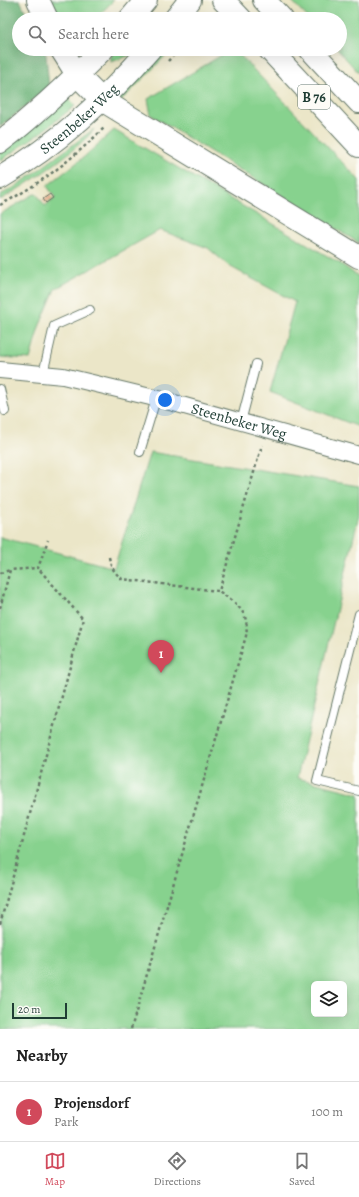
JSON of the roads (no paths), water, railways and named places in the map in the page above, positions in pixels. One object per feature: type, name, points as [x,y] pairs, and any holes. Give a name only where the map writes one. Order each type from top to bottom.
[{"type":"main road","points":[[38,0],[44,12]]},
{"type":"main road","points":[[136,12],[146,0]]},
{"type":"main road","points":[[181,12],[190,0]]},
{"type":"main road","points":[[223,0],[234,12]]},
{"type":"main road","points":[[264,0],[275,12]]},
{"type":"main road","points":[[65,56],[78,76],[102,100],[359,257]]},
{"type":"main road","name":"Steenbeker Weg","points":[[0,142],[46,105],[78,76],[97,56]]},
{"type":"main road","name":"Steenbeker Weg","points":[[0,178],[40,152],[71,128],[102,100],[143,56]]},
{"type":"main road","name":"B 76","points":[[275,56],[359,146]]},
{"type":"main road","name":"B 76","points":[[316,56],[359,102]]},
{"type":"street","name":"Steenbeker Weg","points":[[0,370],[63,376],[156,399],[359,455]]},
{"type":"lane","points":[[43,374],[54,326],[90,310]]},
{"type":"lane","points":[[241,422],[256,364]]},
{"type":"lane","points":[[0,389],[5,411]]},
{"type":"lane","points":[[140,452],[156,399]]},
{"type":"lane","points":[[359,614],[317,781],[359,790]]},
{"type":"place","name":"Projensdorf","points":[[161,673]]}]
